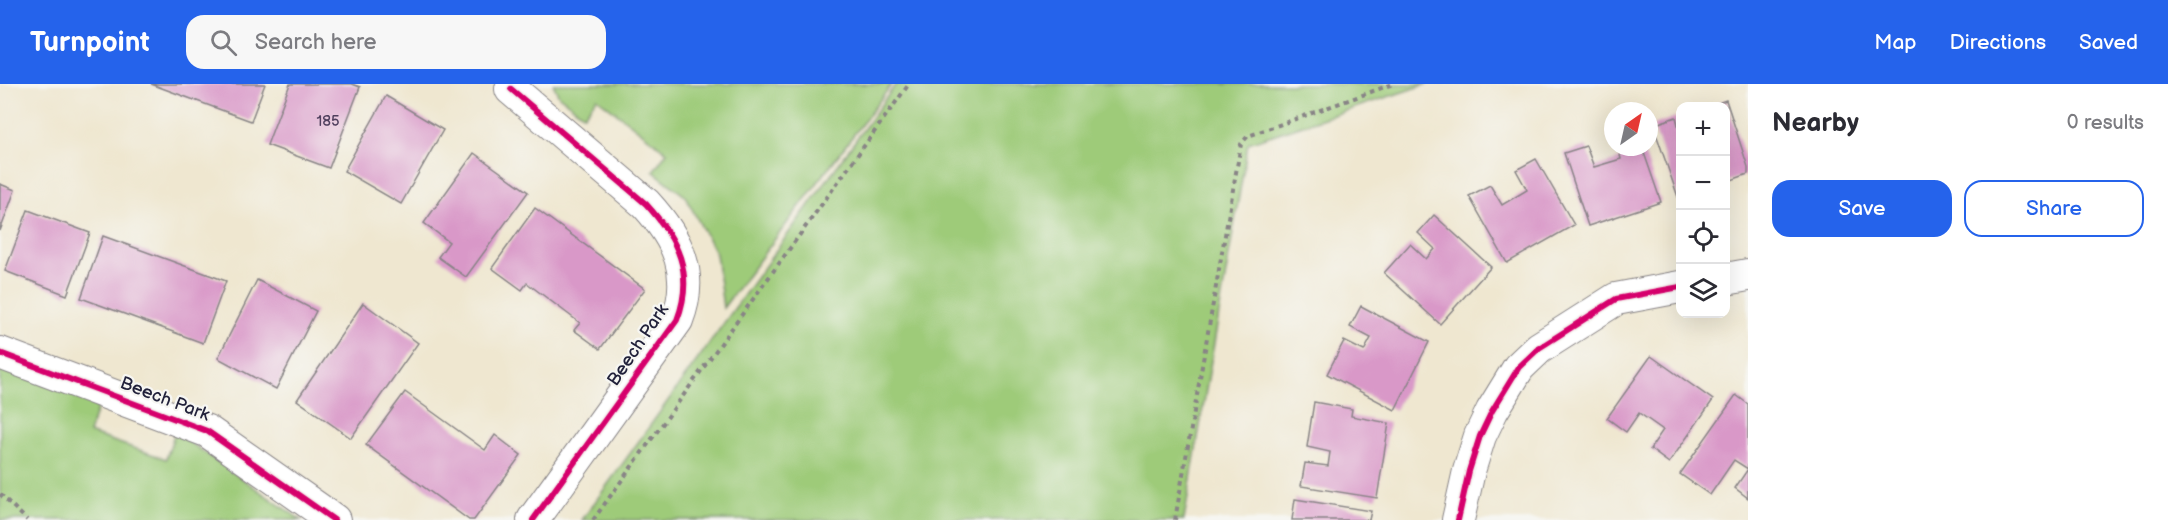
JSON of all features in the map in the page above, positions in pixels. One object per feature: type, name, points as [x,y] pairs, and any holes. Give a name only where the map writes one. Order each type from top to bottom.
[{"type":"street","name":"Beech Park","points":[[509,86],[646,204],[661,220],[682,262],[685,284],[684,303],[677,320],[533,520]]},
{"type":"street","points":[[1730,278],[1748,275]]},
{"type":"street","points":[[1458,520],[1480,436],[1492,411],[1519,367],[1539,348],[1616,299],[1676,288]]},
{"type":"street","name":"Beech Park","points":[[0,353],[207,431],[334,520]]},
{"type":"path","points":[[593,520],[909,84]]},
{"type":"path","points":[[1175,520],[1241,144],[1248,136],[1393,84]]},
{"type":"path","points":[[0,494],[27,520]]},
{"type":"green space","points":[[553,84],[892,84],[723,308],[716,254],[685,196],[653,171],[667,152],[597,98],[584,115],[559,96]]},
{"type":"green space","points":[[896,84],[1427,84],[1248,143],[1184,520],[582,520]]},
{"type":"green space","points":[[0,368],[99,403],[89,433],[166,459],[175,432],[301,520],[0,520]]},
{"type":"building","points":[[151,84],[265,84],[251,121]]},
{"type":"building","points":[[290,84],[352,84],[360,87],[329,168],[267,145]]},
{"type":"building","points":[[386,96],[443,130],[401,204],[344,171]]},
{"type":"building","points":[[1730,112],[1748,167],[1748,174],[1730,181]]},
{"type":"building","points":[[1676,117],[1676,191],[1658,139],[1658,123]]},
{"type":"building","points":[[1586,146],[1594,167],[1621,159],[1620,156],[1645,156],[1661,202],[1588,226],[1564,153]]},
{"type":"building","points":[[474,153],[528,192],[466,277],[438,257],[449,242],[424,223]]},
{"type":"building","points":[[1536,159],[1574,225],[1507,263],[1469,196],[1490,185],[1502,205],[1527,190],[1516,170]]},
{"type":"building","points":[[0,184],[15,190],[0,231]]},
{"type":"building","points":[[535,208],[645,289],[600,349],[574,330],[580,323],[527,283],[522,290],[492,268]]},
{"type":"building","points":[[28,210],[90,233],[67,295],[5,271]]},
{"type":"building","points":[[1434,215],[1491,267],[1440,324],[1384,273],[1410,244],[1426,259],[1435,249],[1418,233]]},
{"type":"building","points":[[103,236],[226,281],[203,343],[81,298]]},
{"type":"building","points":[[257,280],[316,311],[276,389],[218,358]]},
{"type":"building","points":[[363,303],[418,343],[351,438],[297,400]]},
{"type":"building","points":[[1361,306],[1429,342],[1395,410],[1327,374],[1344,341],[1364,351],[1371,338],[1350,327]]},
{"type":"building","points":[[1651,356],[1713,400],[1669,463],[1650,449],[1663,430],[1639,413],[1626,432],[1607,418]]},
{"type":"building","points":[[405,392],[485,450],[495,435],[521,455],[474,520],[469,520],[366,445]]},
{"type":"building","points":[[1736,395],[1748,404],[1748,469],[1734,460],[1710,495],[1680,474]]},
{"type":"building","points":[[1314,402],[1352,409],[1351,416],[1389,423],[1377,498],[1301,486],[1305,463],[1328,466],[1330,452],[1307,447]]},
{"type":"building","points":[[1748,469],[1748,498],[1735,488]]},
{"type":"building","points":[[1295,499],[1371,511],[1369,520],[1292,520]]},
{"type":"cycle path","points":[[511,89],[646,204],[675,244],[684,272],[682,303],[677,320],[533,520]]},
{"type":"cycle path","points":[[1458,520],[1480,436],[1492,411],[1519,367],[1539,348],[1616,299],[1676,288]]},
{"type":"cycle path","points":[[0,353],[207,431],[334,520]]}]
